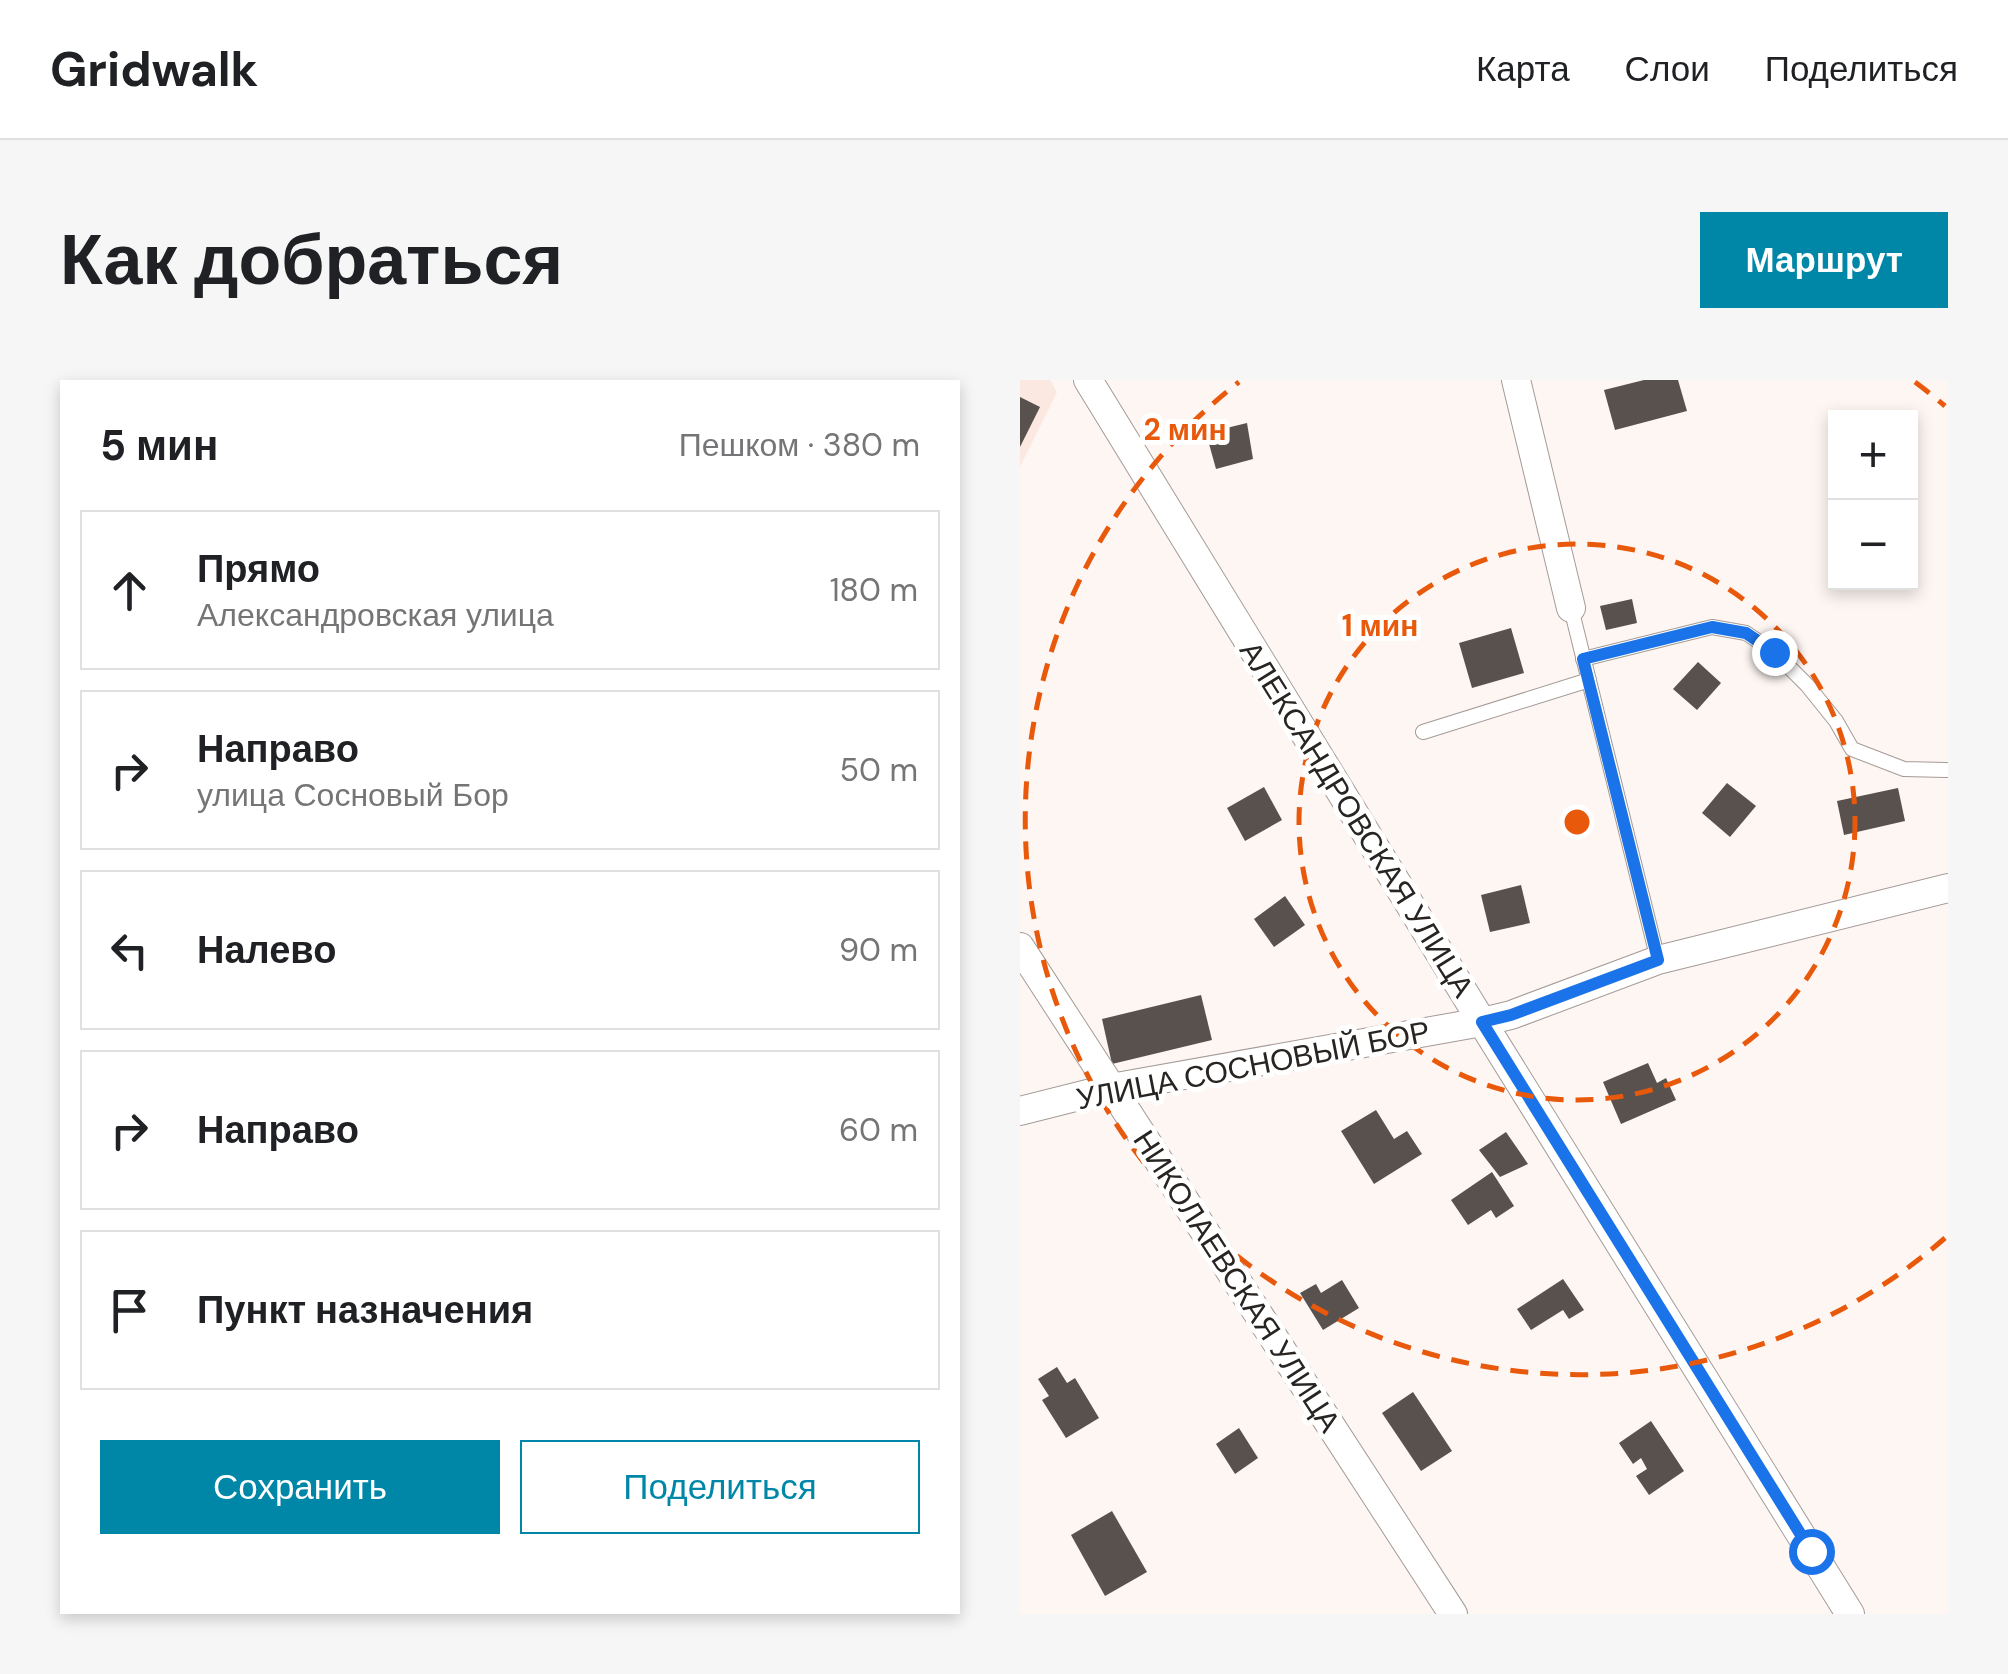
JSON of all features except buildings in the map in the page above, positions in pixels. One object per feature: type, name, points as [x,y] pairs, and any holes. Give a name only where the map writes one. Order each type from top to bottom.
[{"type":"street","name":"АЛЕКСАНДРОВСКАЯ УЛИЦА","points":[[1088,380],[1850,1614]]},
{"type":"street","points":[[1516,380],[1570,608]]},
{"type":"street","name":"УЛИЦА СОСНОВЫЙ БОР","points":[[1020,1112],[1111,1088],[1511,1015],[1658,960],[1948,888]]},
{"type":"street","name":"НИКОЛАЕВСКАЯ УЛИЦА","points":[[1020,947],[1453,1614]]},
{"type":"lane","points":[[1570,608],[1658,960]]},
{"type":"lane","points":[[1583,659],[1712,627],[1746,633],[1774,652],[1808,685],[1836,721],[1852,750],[1904,770],[1946,770]]},
{"type":"lane","points":[[1423,732],[1588,680]]},
{"type":"shaded area","points":[[1020,380],[1050,380],[1057,392],[1020,467]]},
{"type":"route","points":[[1774,652],[1746,633],[1712,627],[1583,659],[1658,960],[1511,1015],[1482,1022],[1811,1551]]}]
